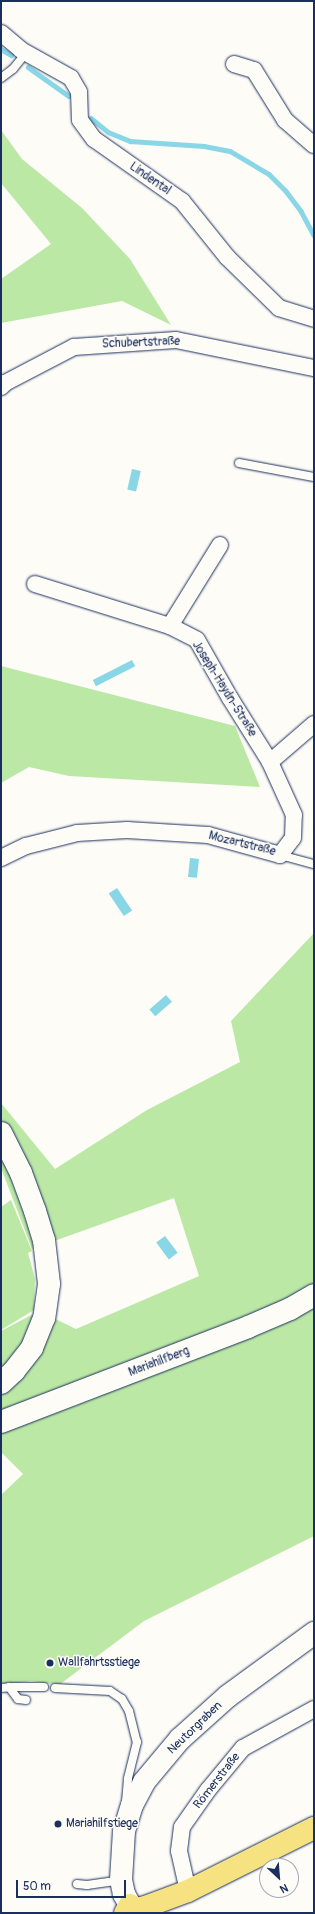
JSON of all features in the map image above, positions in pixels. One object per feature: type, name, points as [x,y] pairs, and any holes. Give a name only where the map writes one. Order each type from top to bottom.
[{"type":"main road","points":[[1,1133],[21,1173],[35,1211],[44,1240],[49,1284],[44,1318],[32,1348],[14,1371],[1,1383]]},
{"type":"main road","name":"Mariahilfberg","points":[[1,1422],[248,1327],[290,1309],[314,1295]]},
{"type":"main road","name":"Neutorgraben","points":[[121,1880],[124,1831],[132,1806],[144,1782],[180,1739],[228,1696],[314,1633]]},
{"type":"main road","points":[[121,1880],[124,1894],[137,1910],[188,1891],[314,1828]]},
{"type":"street","name":"Lindental","points":[[1,33],[26,53],[71,78],[79,92],[80,120],[94,139],[182,201],[227,257],[279,308],[314,319]]},
{"type":"street","points":[[234,64],[254,70],[285,120],[314,145]]},
{"type":"street","name":"Schubertstraße","points":[[1,387],[5,383],[74,347],[176,340],[314,368]]},
{"type":"street","points":[[170,626],[220,545]]},
{"type":"street","name":"Joseph-Haydn-Straße","points":[[35,584],[170,626],[197,640],[230,698],[270,762]]},
{"type":"street","points":[[270,762],[314,724]]},
{"type":"street","name":"Mozartstraße","points":[[1,858],[26,846],[77,833],[127,830],[208,835],[280,855],[293,838],[294,815],[270,762]]},
{"type":"street","name":"Römerstraße","points":[[188,1891],[179,1851],[182,1827],[208,1790],[243,1748],[314,1709]]},
{"type":"lane","points":[[1,78],[13,69],[26,53]]},
{"type":"lane","points":[[239,462],[314,477]]},
{"type":"lane","points":[[280,855],[314,864]]},
{"type":"lane","points":[[5,1688],[44,1688]]},
{"type":"lane","points":[[5,1688],[18,1699],[26,1700]]},
{"type":"lane","points":[[55,1688],[110,1691],[122,1699],[129,1711],[137,1742],[128,1779],[124,1831]]},
{"type":"lane","points":[[76,1884],[87,1885],[121,1880]]},
{"type":"green space","points":[[1,130],[22,159],[82,208],[130,259],[171,325],[122,301],[1,323],[1,279],[51,244],[1,183]]},
{"type":"green space","points":[[1,666],[235,726],[260,787],[69,776],[29,767],[1,783]]},
{"type":"green space","points":[[314,933],[314,1536],[144,1621],[59,1685],[32,1681],[1,1685],[1,1495],[23,1474],[1,1452],[1,1331],[39,1311],[76,1329],[199,1276],[174,1198],[32,1249],[1,1168],[1,1103],[55,1169],[147,1110],[240,1062],[231,1021]]},
{"type":"green space","points":[[11,1200],[32,1251],[28,1253],[35,1279],[34,1310],[1,1330],[1,1207]]},
{"type":"water","points":[[132,469],[141,471],[136,491],[127,489]]},
{"type":"water","points":[[132,660],[135,666],[96,686],[93,680]]},
{"type":"water","points":[[190,858],[199,859],[197,878],[188,877]]},
{"type":"water","points":[[117,888],[132,910],[124,916],[109,894]]},
{"type":"water","points":[[166,995],[172,1002],[155,1016],[149,1009]]},
{"type":"water","points":[[165,1236],[178,1253],[169,1259],[156,1243]]},
{"type":"waterway","points":[[1,49],[11,55]]},
{"type":"waterway","points":[[28,67],[69,96]]},
{"type":"waterway","points":[[91,118],[108,132],[130,141],[204,146],[230,151],[269,174],[286,191],[301,211],[314,235]]},
{"type":"place","name":"Wallfahrtsstiege","points":[[50,1663]]},
{"type":"place","name":"Mariahilfstiege","points":[[58,1824]]}]
